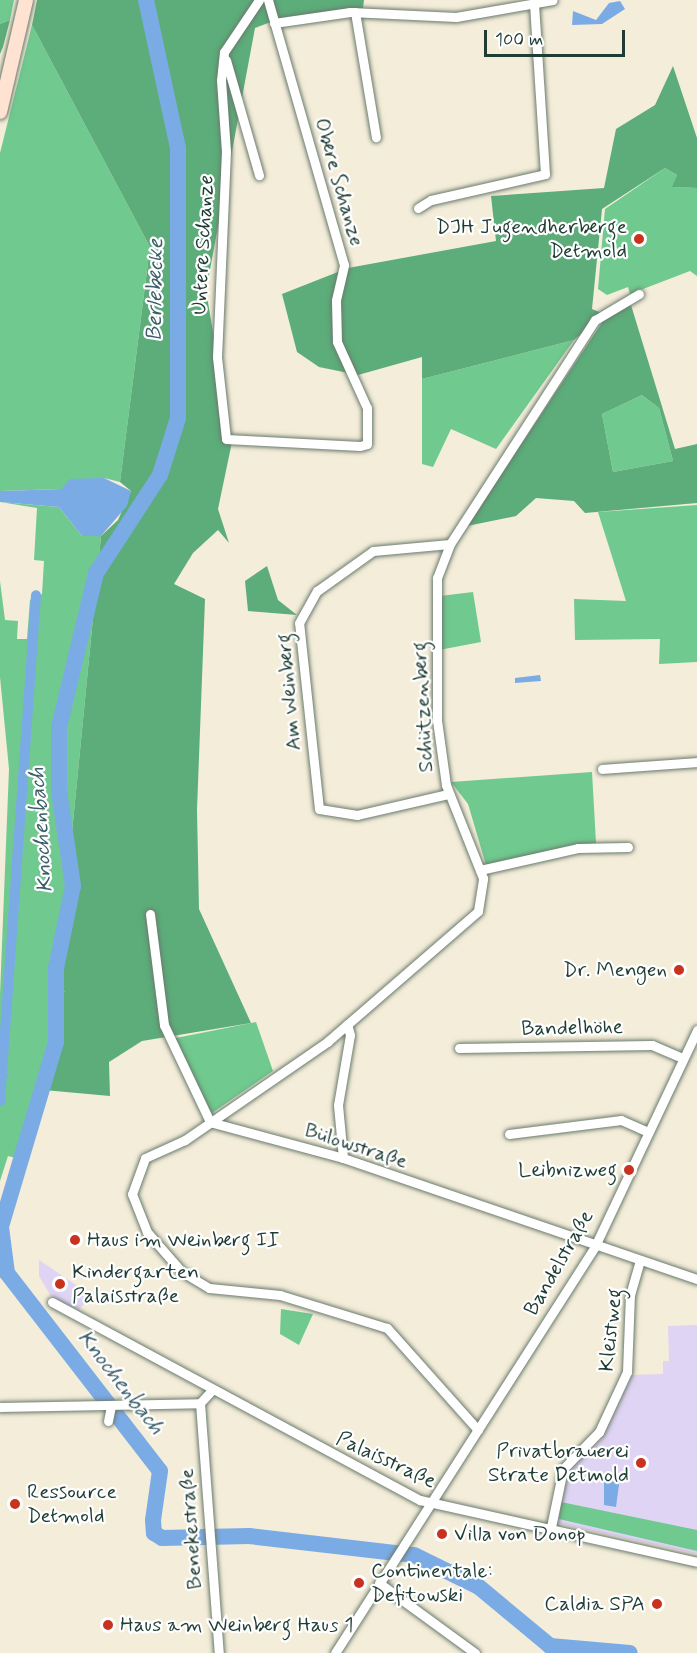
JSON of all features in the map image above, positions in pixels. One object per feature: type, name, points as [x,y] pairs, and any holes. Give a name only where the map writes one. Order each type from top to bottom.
[{"type":"main road","points":[[0,112],[26,0]]},
{"type":"street","points":[[259,0],[224,52],[259,175]]},
{"type":"street","name":"Obere Schanze","points":[[226,439],[367,444],[364,395],[337,342],[336,300],[344,265],[268,0]]},
{"type":"street","points":[[274,23],[355,12],[456,17],[534,6],[553,0]]},
{"type":"street","points":[[418,208],[430,200],[545,174],[534,6]]},
{"type":"street","points":[[355,12],[376,137]]},
{"type":"street","name":"Untere Schanze","points":[[224,52],[226,151],[217,357],[226,439]]},
{"type":"street","name":"Schützenberg","points":[[478,1430],[387,1328],[280,1295],[209,1288],[181,1271],[154,1240],[132,1194],[142,1164],[153,1152],[210,1122],[347,1024],[470,921],[480,900],[480,870],[448,794],[437,720],[437,578],[450,544],[595,320],[639,294]]},
{"type":"street","name":"Am Weinberg","points":[[448,794],[357,815],[319,809],[299,623],[317,591],[373,551],[450,544]]},
{"type":"street","points":[[602,769],[697,762]]},
{"type":"street","points":[[480,870],[578,848],[627,847]]},
{"type":"street","points":[[150,914],[165,1025],[210,1122]]},
{"type":"street","points":[[343,1158],[338,1105],[350,1035],[347,1024]]},
{"type":"street","name":"Bandelstraße","points":[[336,1653],[379,1582],[595,1246],[697,1030]]},
{"type":"street","name":"Bandelhöhe","points":[[459,1048],[652,1045],[683,1058]]},
{"type":"street","points":[[509,1134],[621,1120],[648,1132]]},
{"type":"street","name":"Bülowstraße","points":[[210,1122],[343,1158],[697,1279]]},
{"type":"street","name":"Kleistweg","points":[[551,1527],[563,1469],[599,1432],[627,1372],[630,1295],[640,1260]]},
{"type":"street","name":"Palaisstraße","points":[[52,1302],[211,1391],[430,1502],[551,1527],[697,1562]]},
{"type":"street","points":[[0,1407],[200,1403],[211,1391]]},
{"type":"street","name":"Benekestraße","points":[[200,1403],[219,1653]]},
{"type":"street","points":[[108,1421],[112,1405]]},
{"type":"street","points":[[379,1582],[475,1653]]},
{"type":"shaded area","name":"Kindergarten Palaisstraße","points":[[39,1260],[91,1295],[79,1310],[52,1298],[39,1276]]},
{"type":"shaded area","name":"Privatbrauerei Strate Detmold","points":[[697,1325],[697,1554],[556,1523],[568,1467],[601,1440],[632,1375],[663,1374],[663,1361],[669,1361],[668,1326]]},
{"type":"green space","points":[[0,0],[14,0],[10,20],[0,24]]},
{"type":"green space","points":[[37,0],[364,0],[363,8],[276,20],[255,28],[206,291],[232,442],[218,509],[229,543],[218,530],[193,553],[174,584],[205,599],[197,810],[199,909],[251,1023],[142,1041],[109,1062],[110,1096],[44,1090],[56,993],[65,992],[57,986],[101,536],[118,520],[131,491],[120,482],[150,247],[32,25]]},
{"type":"green space","points":[[10,20],[3,47],[0,54],[0,24]]},
{"type":"green space","points":[[32,25],[150,247],[120,482],[104,478],[61,489],[0,491],[0,153]]},
{"type":"green space","points":[[673,66],[697,138],[697,188],[672,187],[677,175],[665,168],[602,209],[592,309],[604,314],[574,340],[422,379],[422,357],[358,375],[319,367],[297,352],[282,294],[348,268],[496,241],[491,196],[604,188],[616,129],[655,105]]},
{"type":"green space","points":[[665,168],[677,175],[673,187],[697,188],[697,276],[690,271],[630,294],[628,287],[607,295],[598,289],[605,209]]},
{"type":"green space","points":[[631,305],[675,449],[697,444],[697,503],[585,513],[574,501],[536,498],[516,516],[467,526],[603,321]],"holes":[[[642,395],[659,408],[673,461],[613,472],[602,414]]]},
{"type":"green space","points":[[574,340],[496,449],[451,429],[433,467],[422,464],[422,379]]},
{"type":"green space","points":[[642,395],[659,408],[673,461],[613,472],[602,414]]},
{"type":"green space","points":[[0,502],[59,507],[82,536],[101,536],[57,986],[65,992],[28,1161],[8,1156],[0,1181],[0,994],[9,769],[0,677],[0,581],[5,620],[18,621],[17,639],[27,639],[30,600],[42,594],[44,561],[34,560],[37,508]]},
{"type":"green space","points":[[697,505],[697,662],[659,664],[660,639],[575,640],[574,599],[626,601],[598,512]]},
{"type":"green space","points":[[267,566],[278,600],[297,615],[248,611],[245,581]]},
{"type":"green space","points":[[473,592],[481,642],[439,650],[440,596]]},
{"type":"green space","points":[[592,772],[596,843],[486,865],[468,804],[451,782]]},
{"type":"green space","points":[[256,1022],[273,1071],[209,1115],[171,1039]]},
{"type":"green space","points":[[281,1309],[313,1314],[299,1345],[280,1334]]},
{"type":"green space","points":[[561,1502],[697,1530],[697,1551],[559,1519]]},
{"type":"water","points":[[620,1],[625,9],[602,24],[572,25],[573,11],[596,20],[609,3]]},
{"type":"water","points":[[104,478],[131,491],[127,506],[101,536],[82,536],[59,507],[0,502],[0,491],[61,489],[70,479]]},
{"type":"water","points":[[540,675],[541,681],[515,683],[515,678]]},
{"type":"water","points":[[604,1474],[620,1477],[616,1507],[604,1505]]},
{"type":"waterway","name":"Knochenbach","points":[[146,0],[178,148],[178,418],[160,475],[96,573],[59,727],[59,791],[73,886],[56,968],[56,1042],[1,1227],[7,1273],[160,1471],[153,1520],[154,1533],[162,1538],[249,1536],[414,1555],[479,1587],[550,1646],[630,1653]]},
{"type":"waterway","points":[[0,1101],[36,595]]},
{"type":"waterway","points":[[3,1073],[7,1075]]},
{"type":"place","name":"DJH Jugendherberge Detmold","points":[[639,239]]},
{"type":"place","name":"Dr. Mengen","points":[[679,970]]},
{"type":"place","name":"Leibnizweg","points":[[629,1170]]},
{"type":"place","name":"Haus im Weinberg II","points":[[75,1240]]},
{"type":"place","name":"Kindergarten Palaisstraße","points":[[60,1284]]},
{"type":"place","name":"Privatbrauerei Strate Detmold","points":[[641,1463]]},
{"type":"place","name":"Ressource Detmold","points":[[15,1504]]},
{"type":"place","name":"Villa von Donop","points":[[442,1534]]},
{"type":"place","name":"Continentale: Defitowski","points":[[359,1583]]},
{"type":"place","name":"Caldia SPA","points":[[657,1604]]},
{"type":"place","name":"Haus am Weinberg Haus 1","points":[[108,1625]]},
{"type":"water label","name":"Berlebecke","points":[[156,290]]}]
